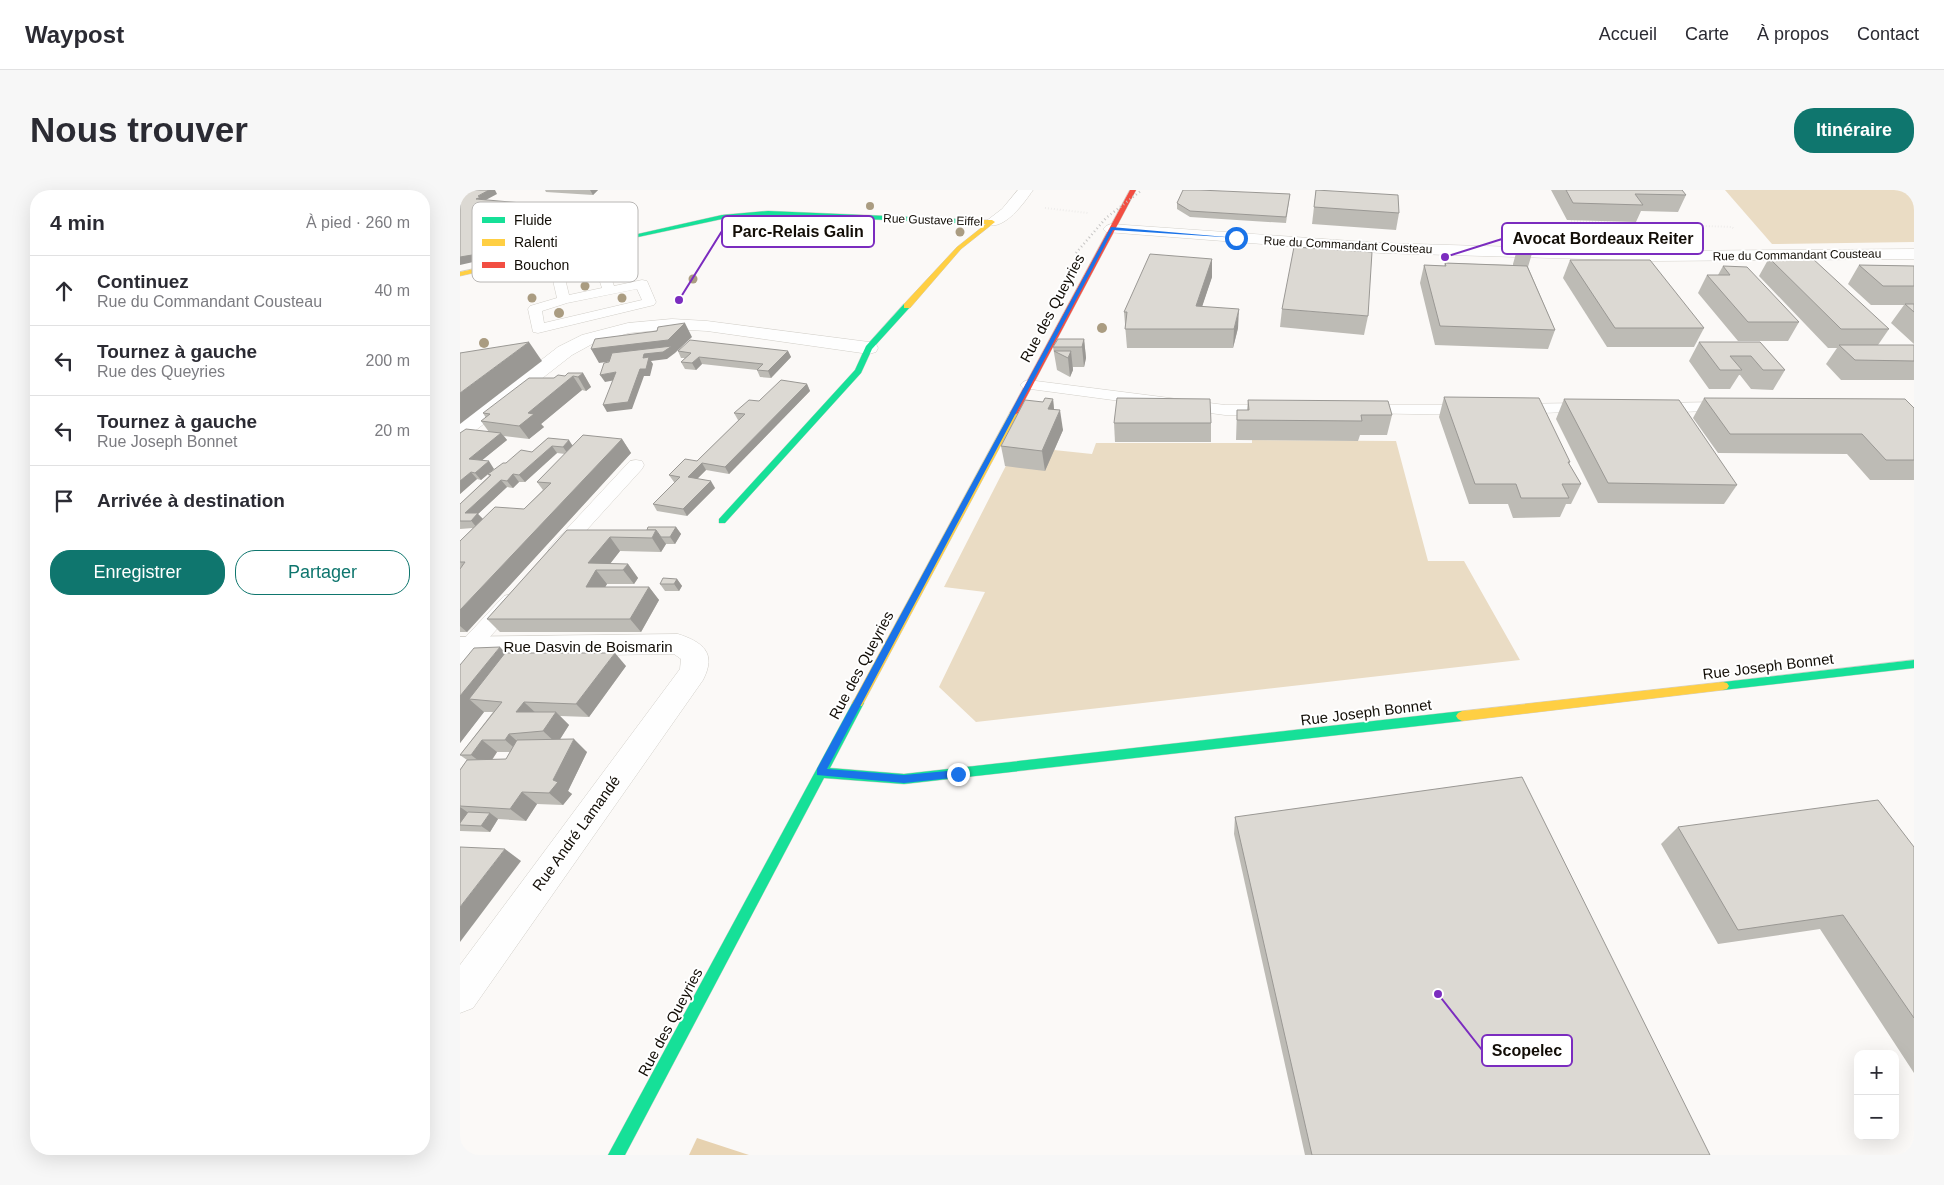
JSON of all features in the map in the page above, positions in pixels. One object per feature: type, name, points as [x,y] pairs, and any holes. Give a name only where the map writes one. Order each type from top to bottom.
[{"type":"street","name":"Rue Gustave Eiffel","points":[[722,521],[858,371],[869,348],[959,248],[1012,206],[1026,190]]},
{"type":"street","name":"Rue des Queyries","points":[[616,1155],[1133,190]]},
{"type":"street","name":"Rue Gustave Eiffel","points":[[638,235],[722,217],[768,213],[992,222]]},
{"type":"street","name":"Rue du Commandant Cousteau","points":[[1115,223],[1380,248],[1654,256],[1914,254]]},
{"type":"street","points":[[460,433],[574,345],[628,328],[672,324],[707,326],[869,348]]},
{"type":"street","name":"Rue Dasvin de Boismarin","points":[[463,650],[678,644],[695,654],[693,672]]},
{"type":"street","name":"Rue Joseph Bonnet","points":[[820,772],[904,779],[958,774],[1914,664]]},
{"type":"street","name":"Rue André Lamandé","points":[[460,995],[693,672]]},
{"type":"lane","points":[[560,282],[564,300]]},
{"type":"lane","points":[[606,282],[608,290]]},
{"type":"lane","points":[[642,284],[649,302],[538,329],[535,310],[564,300],[608,290],[642,284]]},
{"type":"lane","points":[[1028,385],[1225,410],[1283,410]]},
{"type":"lane","points":[[1647,408],[1746,407]]},
{"type":"lane","points":[[1351,410],[1607,408]]},
{"type":"lane","points":[[544,565],[636,466]]},
{"type":"lane","points":[[463,650],[524,586]]},
{"type":"path","points":[[1012,206],[1062,209],[1115,223]]},
{"type":"shaded area","points":[[1725,190],[1914,190],[1914,242],[1772,244]]},
{"type":"shaded area","points":[[1252,440],[1396,441],[1428,561],[1464,561],[1520,660],[976,722],[939,687],[985,592],[944,587],[1016,446],[1092,454],[1096,443],[1252,443]]},
{"type":"shaded area","points":[[697,1138],[749,1155],[689,1155]]},
{"type":"building","points":[[489,190],[476,199],[510,202],[472,202],[472,255],[460,257],[460,191]]},
{"type":"building","points":[[1183,190],[1290,194],[1286,217],[1190,211],[1177,203]]},
{"type":"building","points":[[1316,190],[1398,195],[1399,213],[1314,207]]},
{"type":"building","points":[[1566,190],[1682,190],[1686,195],[1635,194],[1643,205],[1573,203]]},
{"type":"building","points":[[1294,247],[1372,252],[1368,316],[1282,309]]},
{"type":"building","points":[[1150,254],[1212,259],[1196,306],[1239,309],[1234,329],[1125,329],[1127,312],[1124,312]]},
{"type":"building","points":[[1769,258],[1812,258],[1889,329],[1841,329]]},
{"type":"building","points":[[1570,260],[1650,260],[1704,328],[1615,328]]},
{"type":"building","points":[[1445,263],[1527,266],[1555,330],[1440,326],[1424,265],[1446,266]]},
{"type":"building","points":[[1859,265],[1914,266],[1914,286],[1883,286]]},
{"type":"building","points":[[1723,266],[1747,267],[1799,322],[1748,322],[1707,275],[1730,275]]},
{"type":"building","points":[[1905,304],[1914,304],[1914,312]]},
{"type":"building","points":[[685,323],[668,340],[591,349],[595,339],[657,331],[658,327]]},
{"type":"building","points":[[1058,339],[1084,339],[1082,347],[1053,347]]},
{"type":"building","points":[[690,340],[788,351],[768,371],[757,370],[763,364],[699,357],[692,363],[681,362],[691,353],[678,351]]},
{"type":"building","points":[[529,342],[460,393],[460,353]]},
{"type":"building","points":[[1699,342],[1760,342],[1785,370],[1763,370],[1751,356],[1730,356],[1742,370],[1720,370]]},
{"type":"building","points":[[1839,345],[1914,345],[1914,361],[1855,360]]},
{"type":"building","points":[[672,346],[663,352],[644,354],[643,358],[649,357],[646,369],[640,369],[628,402],[603,405],[616,372],[600,375],[604,363],[609,362],[612,353]]},
{"type":"building","points":[[1054,351],[1071,351],[1068,358]]},
{"type":"building","points":[[568,373],[583,373],[578,377],[573,376],[528,413],[534,414],[519,426],[481,421],[490,414],[483,413],[529,378],[554,378],[558,375],[565,376]]},
{"type":"building","points":[[781,380],[807,384],[725,467],[702,463],[688,477],[711,481],[683,509],[653,504],[680,477],[669,475],[685,459],[697,461],[745,414],[734,413],[749,400],[759,401]]},
{"type":"building","points":[[1444,397],[1539,398],[1570,462],[1568,462],[1581,484],[1562,484],[1569,498],[1521,498],[1516,484],[1475,484]]},
{"type":"building","points":[[1045,398],[1053,399],[1048,409],[1060,410],[1042,451],[1001,446],[1025,400],[1043,402]]},
{"type":"building","points":[[1117,398],[1210,399],[1211,423],[1114,423]]},
{"type":"building","points":[[1704,398],[1905,399],[1914,408],[1914,460],[1886,460],[1862,434],[1730,434]]},
{"type":"building","points":[[1564,399],[1679,400],[1737,485],[1608,483]]},
{"type":"building","points":[[1248,400],[1388,401],[1392,415],[1361,415],[1362,421],[1237,420],[1237,410],[1249,410]]},
{"type":"building","points":[[466,429],[501,433],[469,459],[489,461],[475,473],[471,472],[460,481],[460,433]]},
{"type":"building","points":[[583,435],[622,439],[460,610],[460,569],[465,562],[460,562],[460,541],[495,507],[524,509],[551,483],[537,482]]},
{"type":"building","points":[[548,438],[569,440],[563,447],[552,446],[519,475],[513,474],[507,481],[501,480],[465,513],[478,513],[471,521],[460,521],[460,504],[491,475],[488,474],[503,463],[506,463],[521,450],[532,452]]},
{"type":"building","points":[[648,527],[676,527],[670,537],[661,537],[656,530],[647,530]]},
{"type":"building","points":[[567,530],[656,530],[652,538],[610,537],[588,563],[628,564],[623,570],[596,570],[586,587],[649,587],[630,619],[487,619]]},
{"type":"building","points":[[663,578],[677,579],[674,584],[660,584]]},
{"type":"building","points":[[500,647],[460,696],[460,665],[474,648]]},
{"type":"building","points":[[505,653],[615,653],[576,704],[524,702],[516,712],[556,712],[543,731],[509,734],[505,740],[482,740],[471,755],[460,755],[502,702],[469,699]]},
{"type":"building","points":[[574,739],[553,780],[558,782],[549,793],[522,792],[510,809],[460,806],[460,770],[467,760],[506,759],[517,740]]},
{"type":"building","points":[[1522,777],[1710,1155],[1312,1155],[1235,817]]},
{"type":"building","points":[[1878,800],[1914,847],[1914,1018],[1843,915],[1738,930],[1678,827]]},
{"type":"building","points":[[468,812],[490,813],[481,826],[460,825]]},
{"type":"building","points":[[460,847],[505,849],[460,907]]},
{"type":"railway","points":[[1076,253],[1106,218],[1142,190]]},
{"type":"traffic: fast","points":[[638,235],[722,217],[768,213],[959,221]]},
{"type":"traffic: fast","points":[[722,521],[858,371],[869,348],[907,306]]},
{"type":"traffic: fast","points":[[1723,686],[1914,664]]},
{"type":"traffic: fast","points":[[616,1155],[858,703]]},
{"type":"traffic: fast","points":[[820,772],[904,779],[1462,716]]},
{"type":"traffic: slow","points":[[907,306],[959,248],[992,222],[959,221]]},
{"type":"traffic: slow","points":[[460,274],[472,271]]},
{"type":"traffic: slow","points":[[858,703],[1014,413]]},
{"type":"traffic: slow","points":[[1462,716],[1723,686]]},
{"type":"traffic: jam","points":[[1014,413],[1133,190]]},
{"type":"place","name":"Avocat Bordeaux Reiter","points":[[1445,257]]},
{"type":"place","name":"Parc-Relais Galin","points":[[679,300]]},
{"type":"place","name":"Scopelec","points":[[1438,994]]},
{"type":"route","points":[[958,774],[904,779],[820,772],[1111,229],[1236,238]]}]
